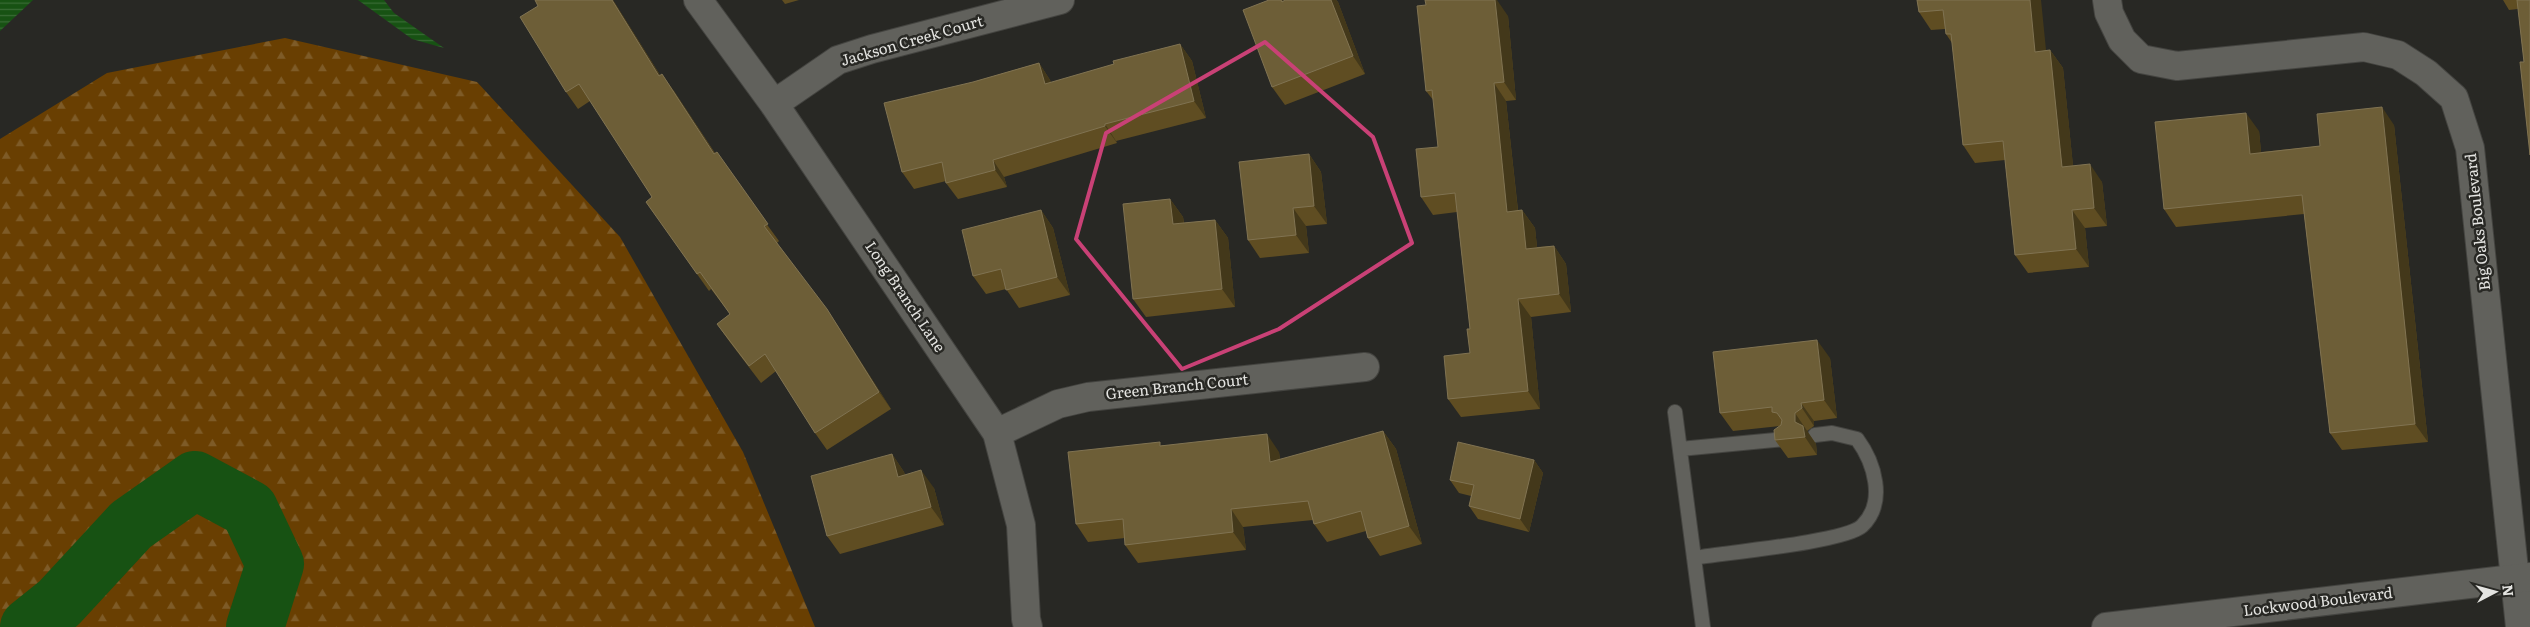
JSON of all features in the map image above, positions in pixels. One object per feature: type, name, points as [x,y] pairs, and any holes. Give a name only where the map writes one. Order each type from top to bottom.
[{"type":"street","name":"Long Branch Lane","points":[[698,0],[774,104],[997,433],[1020,525],[1028,627]]},
{"type":"street","name":"Jackson Creek Court","points":[[774,104],[838,60],[872,49],[1060,0]]},
{"type":"street","name":"Big Oaks Boulevard","points":[[2107,0],[2108,13],[2122,40],[2141,59],[2177,66],[2364,47],[2398,55],[2426,73],[2454,98],[2470,148],[2522,578],[2520,627]]},
{"type":"street","name":"Green Branch Court","points":[[997,433],[1058,404],[1088,397],[1365,367]]},
{"type":"street","name":"Lockwood Boulevard","points":[[2106,627],[2522,578]]},
{"type":"lane","points":[[1675,412],[1703,627]]},
{"type":"lane","points":[[1694,558],[1821,540],[1850,533],[1862,526],[1871,512],[1876,487],[1869,455],[1857,439],[1832,433],[1815,435]]},
{"type":"lane","points":[[1680,449],[1786,439]]},
{"type":"highlighted area","points":[[1265,42],[1373,137],[1412,243],[1279,329],[1182,369],[1076,239],[1106,133]]},
{"type":"green space","points":[[285,38],[477,82],[620,237],[743,452],[815,627],[0,627],[0,139],[107,73]]},
{"type":"shaded area","points":[[0,0],[33,0],[0,31]]},
{"type":"shaded area","points":[[358,0],[384,0],[394,13],[444,48],[412,39]]},
{"type":"building","points":[[535,0],[612,0],[659,76],[662,74],[714,154],[717,152],[768,224],[764,226],[827,309],[879,392],[815,433],[765,354],[749,366],[717,324],[730,314],[700,272],[697,274],[646,202],[652,197],[579,84],[566,92],[520,17],[538,6]]},
{"type":"building","points":[[1269,0],[1281,0],[1282,2],[1285,0],[1331,0],[1353,56],[1272,87],[1243,10]]},
{"type":"building","points":[[1425,0],[1495,0],[1504,82],[1494,83],[1507,212],[1522,210],[1526,249],[1554,246],[1559,294],[1518,299],[1528,391],[1448,399],[1444,356],[1470,353],[1467,329],[1470,329],[1455,193],[1421,197],[1416,149],[1438,147],[1432,90],[1426,91],[1417,6],[1426,5]]},
{"type":"building","points":[[1917,0],[2030,0],[2035,52],[2050,50],[2062,167],[2090,164],[2094,208],[2072,210],[2076,249],[2015,255],[2003,141],[1963,145],[1951,34],[1946,34],[1943,10],[1919,12]]},
{"type":"building","points":[[2517,0],[2530,0],[2530,155],[2520,62],[2524,62]]},
{"type":"building","points":[[1180,44],[1194,101],[1105,124],[1105,126],[993,160],[995,170],[946,183],[942,162],[902,172],[884,103],[973,82],[1039,63],[1045,84],[1114,64],[1113,61]]},
{"type":"building","points":[[2382,107],[2415,424],[2330,433],[2302,195],[2164,209],[2155,122],[2246,113],[2250,154],[2320,146],[2317,114]]},
{"type":"building","points":[[1309,154],[1314,206],[1293,208],[1296,235],[1248,240],[1239,162]]},
{"type":"building","points":[[1170,199],[1173,224],[1215,220],[1222,289],[1133,299],[1123,204]]},
{"type":"building","points":[[1041,210],[1057,277],[1006,290],[1001,269],[973,276],[962,230]]},
{"type":"building","points":[[1817,340],[1824,400],[1801,403],[1802,408],[1795,413],[1795,422],[1803,426],[1805,437],[1775,440],[1774,430],[1781,425],[1782,420],[1777,413],[1772,412],[1772,407],[1720,413],[1713,352]]},
{"type":"building","points":[[1383,431],[1409,526],[1368,538],[1361,511],[1314,524],[1308,501],[1231,509],[1233,532],[1125,545],[1123,519],[1076,524],[1068,452],[1160,442],[1160,446],[1267,434],[1270,462]]},
{"type":"building","points":[[1458,442],[1534,460],[1520,519],[1469,506],[1474,485],[1450,480]]},
{"type":"building","points":[[892,454],[898,477],[921,470],[931,507],[827,536],[811,476]]},
{"type":"waterway","points":[[29,627],[59,603],[131,525],[195,480],[249,509],[275,564],[255,627]]}]
